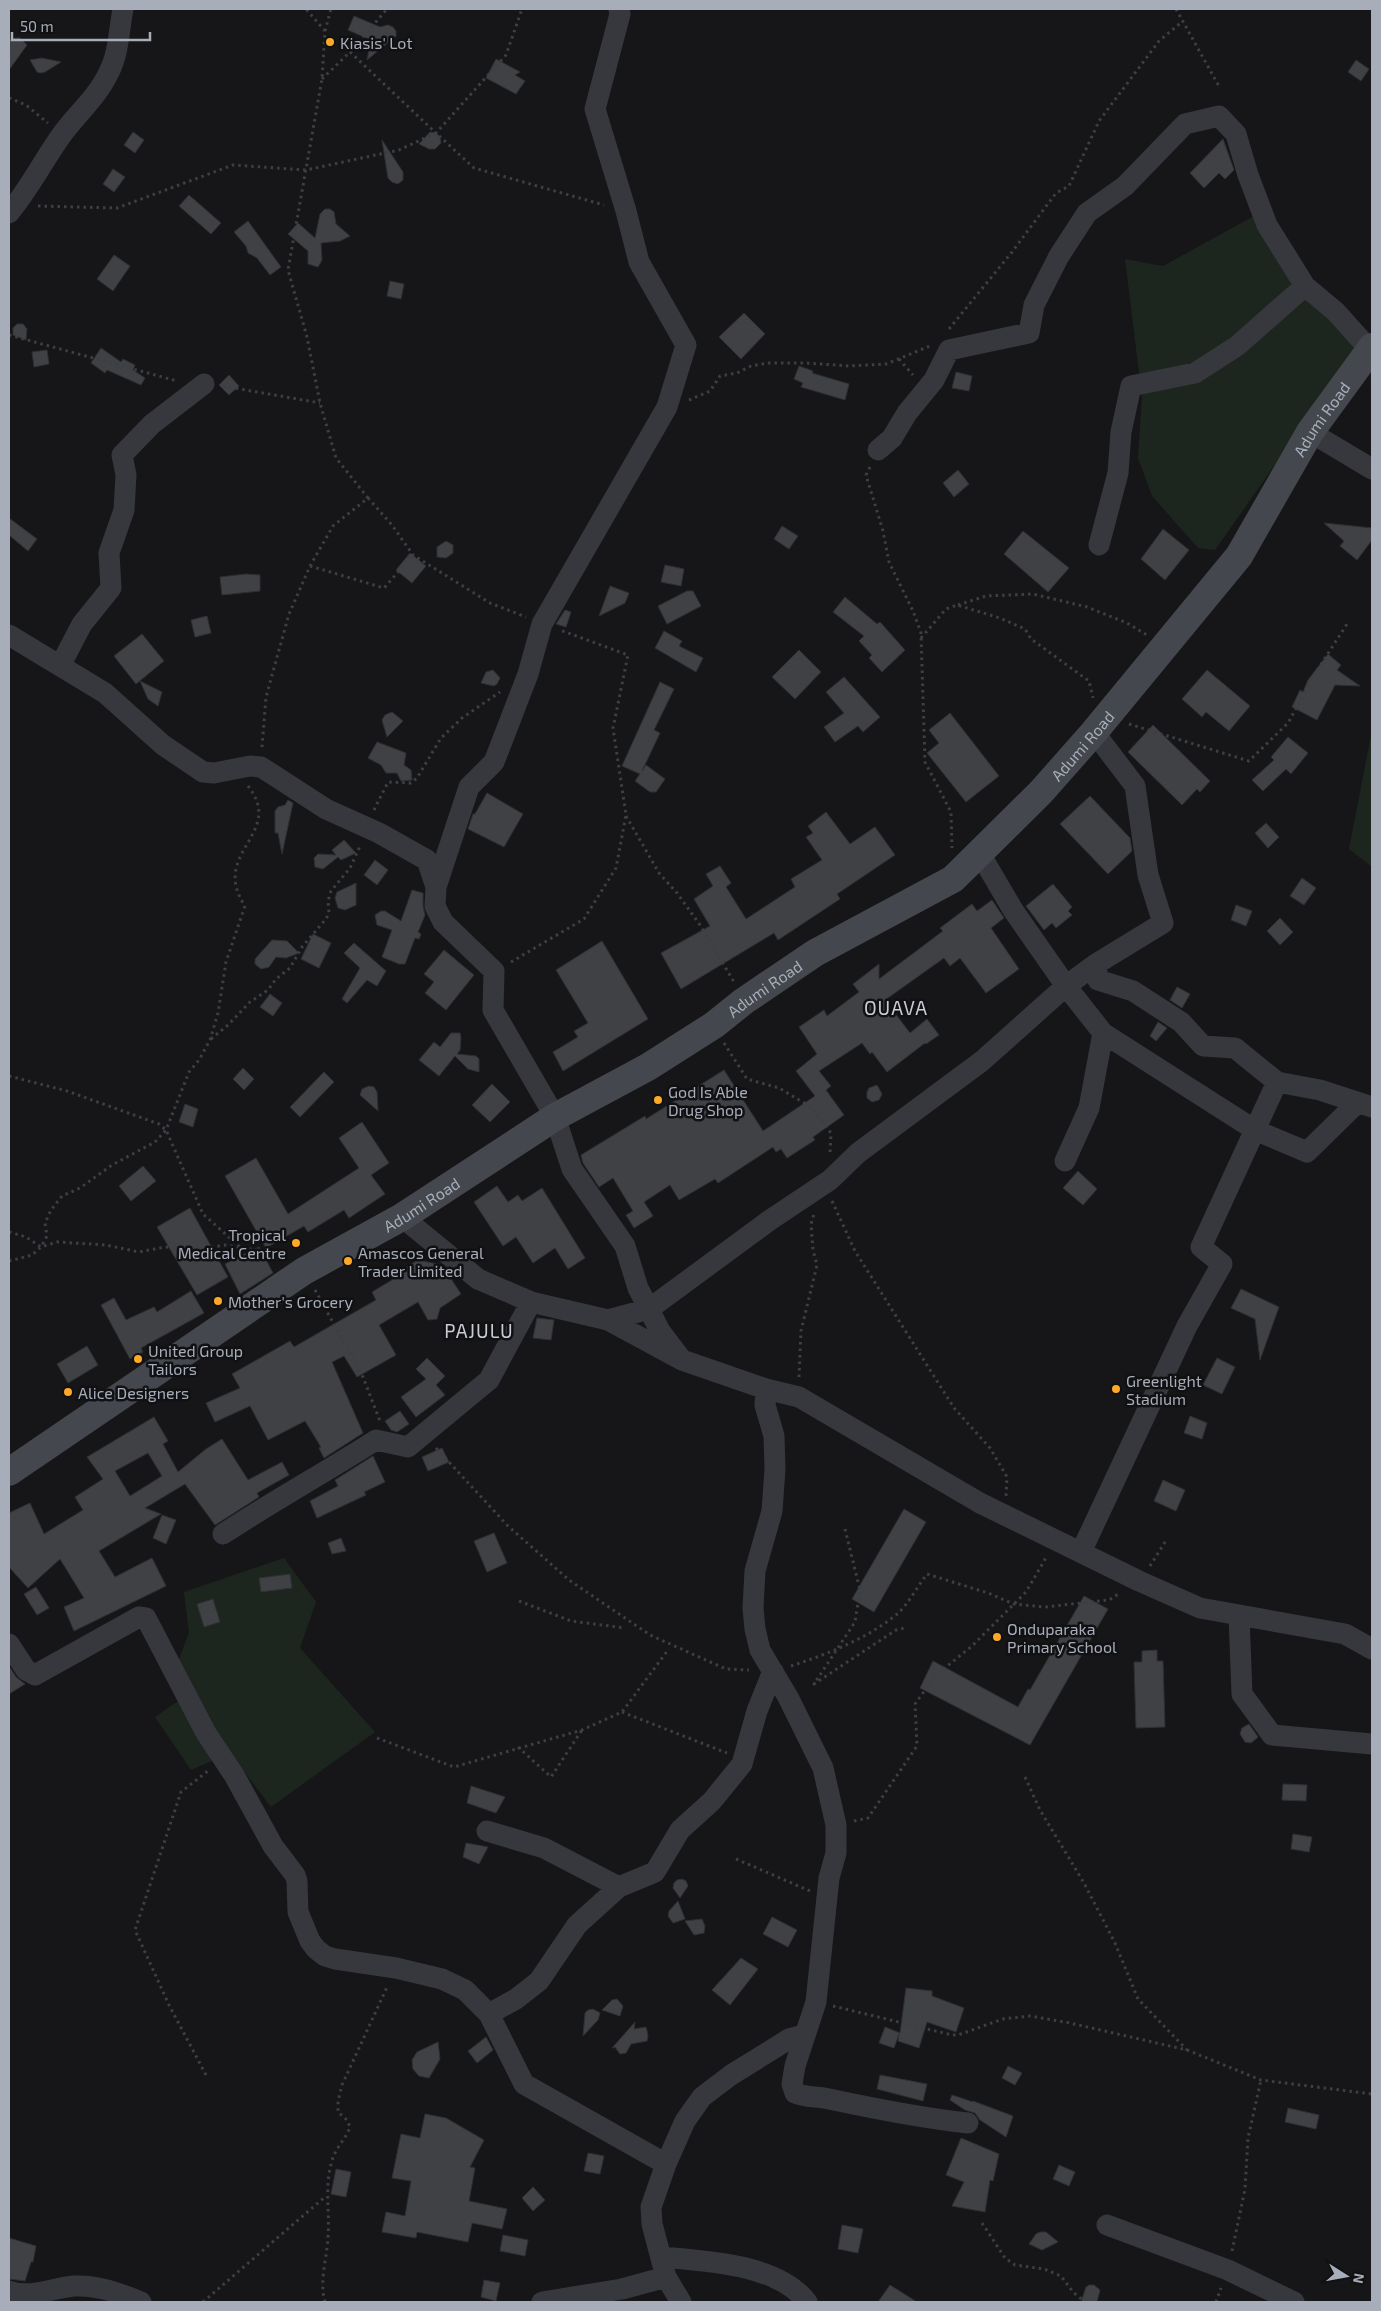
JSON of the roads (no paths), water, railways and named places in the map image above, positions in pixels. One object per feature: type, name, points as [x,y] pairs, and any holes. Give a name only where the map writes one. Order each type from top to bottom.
[{"type":"main road","name":"Adumi Road","points":[[9,1472],[304,1271],[402,1217],[556,1118],[648,1067],[714,1025],[744,1001],[815,953],[953,879],[1041,792],[1239,556],[1310,432],[1371,349]]},
{"type":"street","points":[[14,207],[62,134],[100,90],[110,72],[123,9]]},
{"type":"street","points":[[619,9],[620,14],[595,109],[626,211],[639,262],[686,345],[667,406],[542,624],[528,674],[494,762],[469,787],[436,888],[435,906],[443,922],[494,972],[492,1010],[556,1118],[572,1169],[625,1246],[638,1288],[660,1331],[682,1360]]},
{"type":"street","points":[[878,450],[892,438],[907,413],[934,380],[949,350],[1029,332],[1034,305],[1059,256],[1087,213],[1126,186],[1186,124],[1219,116],[1236,134],[1267,225],[1305,286],[1336,312],[1371,349]]},
{"type":"street","points":[[1099,545],[1118,473],[1121,432],[1131,386],[1195,373],[1237,346],[1305,286]]},
{"type":"street","points":[[60,666],[82,624],[111,588],[109,552],[124,510],[126,476],[122,455],[152,424],[204,384]]},
{"type":"street","points":[[1310,432],[1372,469]]},
{"type":"street","points":[[9,635],[105,693],[163,745],[203,772],[214,773],[250,766],[260,767],[326,809],[367,828],[427,860],[436,888]]},
{"type":"street","points":[[608,1320],[649,1309],[770,1220],[830,1180],[858,1154],[982,1061],[1066,986],[1096,964],[1163,922],[1148,875],[1135,786],[1100,724]]},
{"type":"street","points":[[979,852],[1013,910],[1066,986],[1103,1033],[1255,1130],[1307,1152],[1364,1105]]},
{"type":"street","points":[[1096,964],[1098,980],[1133,991],[1181,1022],[1203,1046],[1236,1048],[1277,1082],[1320,1090],[1364,1105]]},
{"type":"street","points":[[1065,1160],[1088,1108],[1103,1033]]},
{"type":"street","points":[[1080,1552],[1187,1326],[1222,1264],[1201,1247],[1277,1082]]},
{"type":"street","points":[[402,1217],[478,1279],[531,1302],[608,1320],[682,1360],[766,1389],[799,1397],[980,1503],[1139,1582],[1200,1608],[1345,1634],[1372,1649]]},
{"type":"street","points":[[224,1534],[266,1506],[376,1440],[408,1447],[488,1380],[531,1302]]},
{"type":"street","points":[[766,1389],[765,1405],[774,1436],[775,1469],[772,1511],[755,1571],[753,1608],[760,1650],[788,1697],[823,1768],[836,1825],[836,1853],[829,1878],[816,2002],[804,2035],[792,2084],[795,2093],[900,2115],[968,2122]]},
{"type":"street","points":[[1239,1616],[1242,1694],[1272,1735],[1372,1744]]},
{"type":"street","points":[[9,1644],[26,1670],[36,1675],[139,1617],[146,1618],[206,1733],[224,1760],[273,1846],[295,1875],[297,1881],[296,1904],[298,1912],[310,1942],[316,1950],[335,1959],[396,1968],[454,1984],[464,1990],[489,2014],[524,2084],[666,2164]]},
{"type":"street","points":[[489,2014],[516,1998],[539,1981],[577,1925],[619,1887],[655,1872],[680,1830],[712,1801],[744,1760],[758,1711],[773,1672]]},
{"type":"street","points":[[487,1831],[544,1848],[619,1887]]},
{"type":"street","points":[[681,2302],[664,2267],[652,2224],[651,2207],[666,2164],[685,2121],[702,2097],[731,2075],[789,2039],[804,2035]]},
{"type":"street","points":[[1107,2225],[1228,2270],[1294,2302]]},
{"type":"street","points":[[542,2302],[622,2289],[664,2267],[748,2268],[772,2277],[802,2296],[807,2302]]},
{"type":"street","points":[[9,2291],[28,2294],[73,2286],[98,2287],[114,2290],[141,2302]]},
{"type":"place","name":"Kiasis' Lot","points":[[330,42]]},
{"type":"place","name":"God Is Able Drug Shop","points":[[658,1100]]},
{"type":"place","name":"Tropical Medical Centre","points":[[296,1243]]},
{"type":"place","name":"Amascos General Trader Limited","points":[[348,1261]]},
{"type":"place","name":"Mother's Grocery","points":[[218,1301]]},
{"type":"place","name":"United Group Tailors","points":[[138,1359]]},
{"type":"place","name":"Greenlight Stadium","points":[[1116,1389]]},
{"type":"place","name":"Alice Designers","points":[[68,1392]]},
{"type":"place","name":"Onduparaka Primary School","points":[[997,1637]]},
{"type":"district","name":"OUAVA","points":[[896,1007]]},
{"type":"district","name":"PAJULU","points":[[479,1330]]}]
